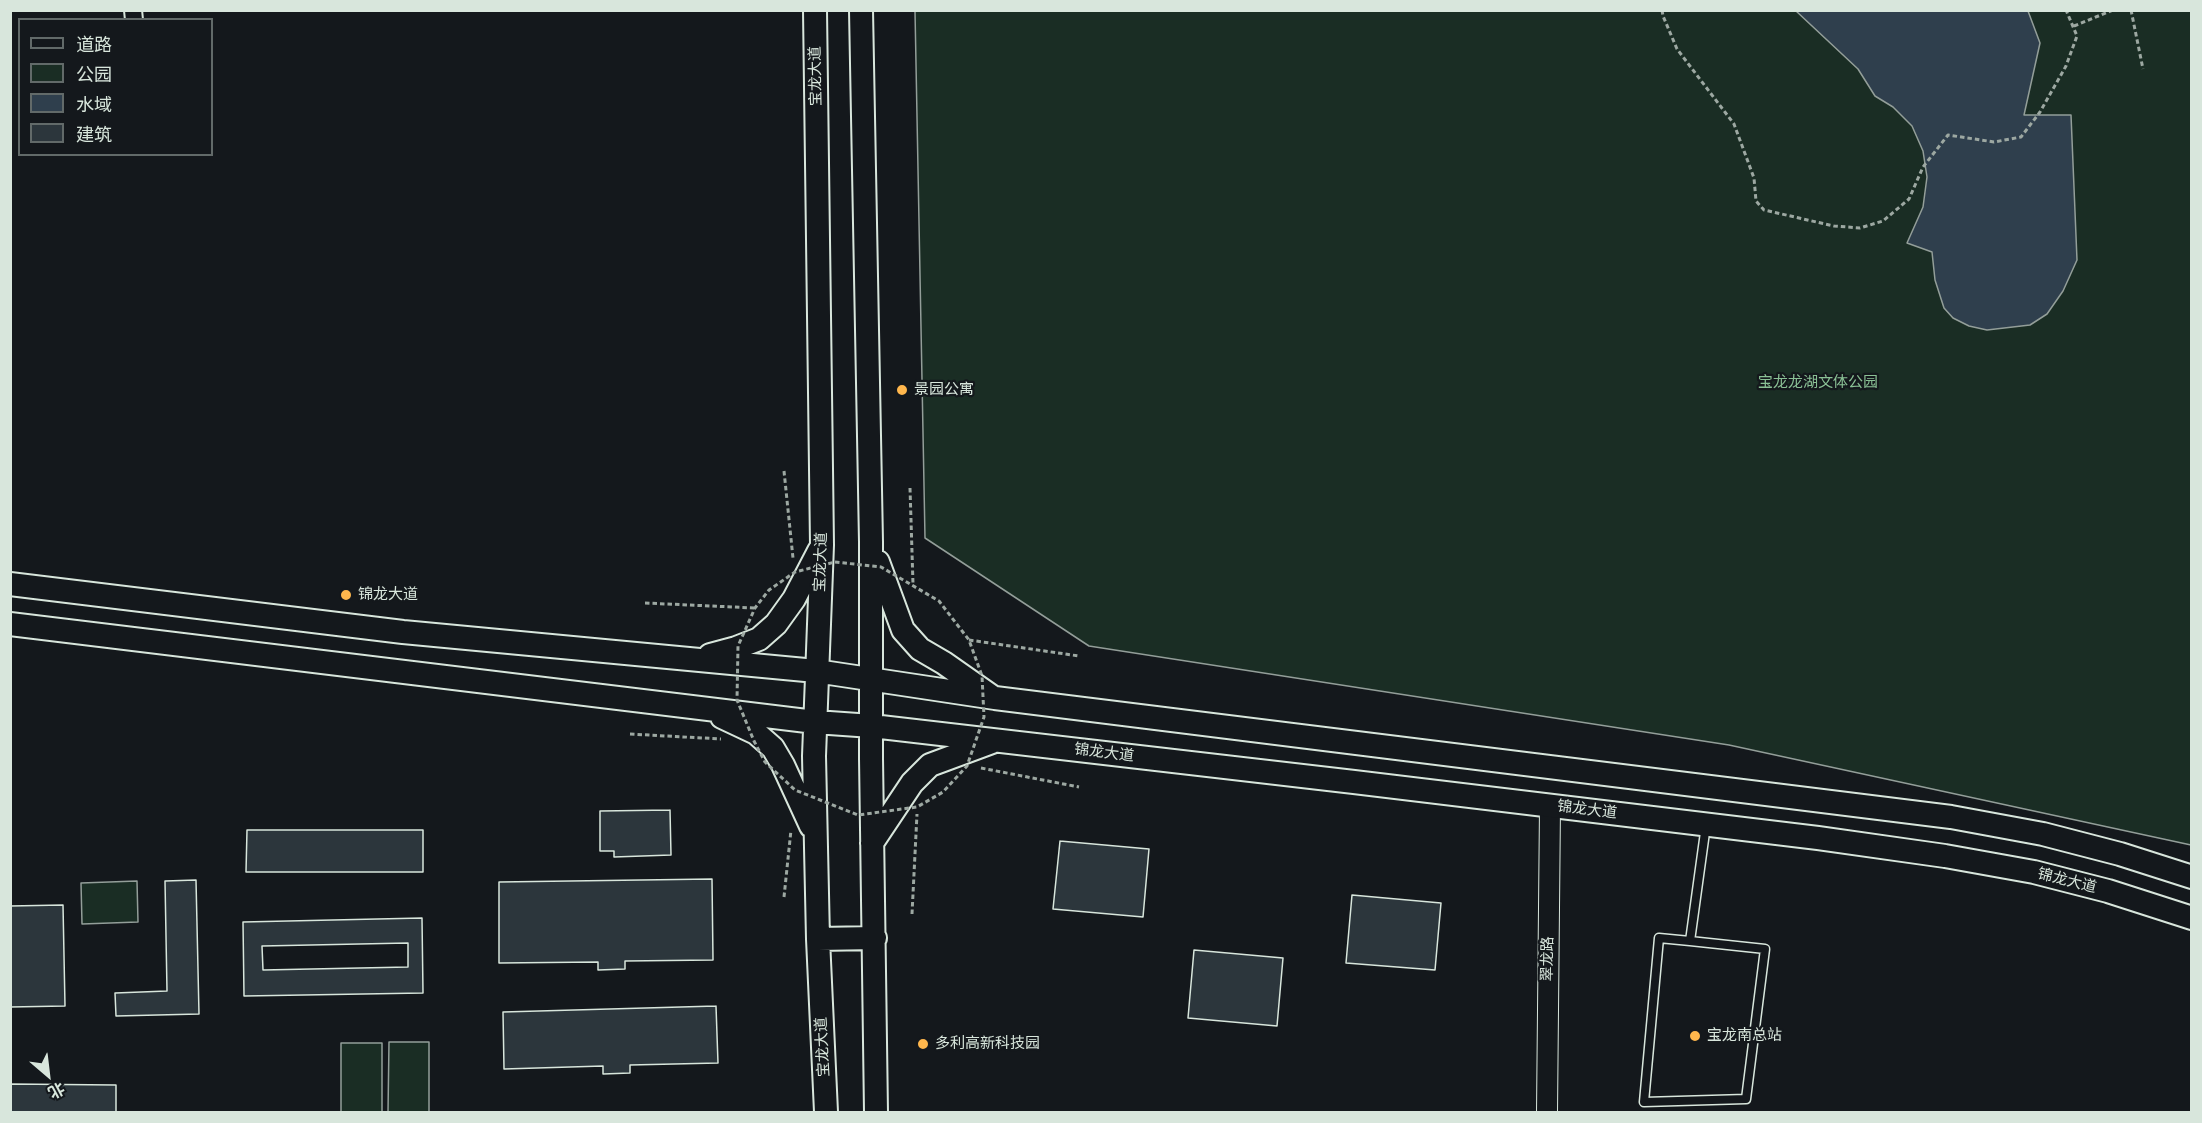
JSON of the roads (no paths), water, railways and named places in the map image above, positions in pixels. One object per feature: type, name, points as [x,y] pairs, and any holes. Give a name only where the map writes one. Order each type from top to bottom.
[{"type":"main road","name":"宝龙大道","points":[[815,10],[822,545],[816,671],[816,837],[826,1113]]},
{"type":"main road","points":[[861,10],[871,542],[872,726],[870,758],[876,1113]]},
{"type":"main road","points":[[871,542],[903,630],[920,649],[995,698]]},
{"type":"main road","points":[[693,659],[736,648],[759,639],[776,624],[794,599],[822,545]]},
{"type":"main road","points":[[10,584],[403,632],[816,671],[995,698],[1952,817],[2043,834],[2120,854],[2192,877]]},
{"type":"main road","name":"锦龙大道","points":[[10,624],[699,706],[815,722],[996,740],[1550,806],[1945,856],[2034,872],[2108,891],[2192,918]]},
{"type":"main road","points":[[699,706],[756,733],[773,748],[803,804],[816,837]]},
{"type":"main road","points":[[872,843],[912,783],[930,765],[996,740]]},
{"type":"main road","points":[[818,939],[874,938]]},
{"type":"street","name":"翠龙路","points":[[1547,1113],[1550,806]]},
{"type":"lane","points":[[1690,941],[1706,825]]},
{"type":"lane","points":[[1659,939],[1690,941],[1765,949],[1746,1099],[1644,1102],[1659,939]]},
{"type":"water","points":[[1796,11],[2028,11],[2040,43],[2024,115],[2071,115],[2077,260],[2063,291],[2047,314],[2030,325],[1987,330],[1969,326],[1953,318],[1944,308],[1935,280],[1932,252],[1907,243],[1923,207],[1927,177],[1923,151],[1912,126],[1893,107],[1875,96],[1858,69]]},
{"type":"place","name":"景园公寓","points":[[902,390]]},
{"type":"place","name":"锦龙大道","points":[[346,595]]},
{"type":"place","name":"宝龙南总站","points":[[1695,1036]]},
{"type":"place","name":"多利高新科技园","points":[[923,1044]]},
{"type":"park label","name":"宝龙龙湖文体公园","points":[[1818,383]]}]
